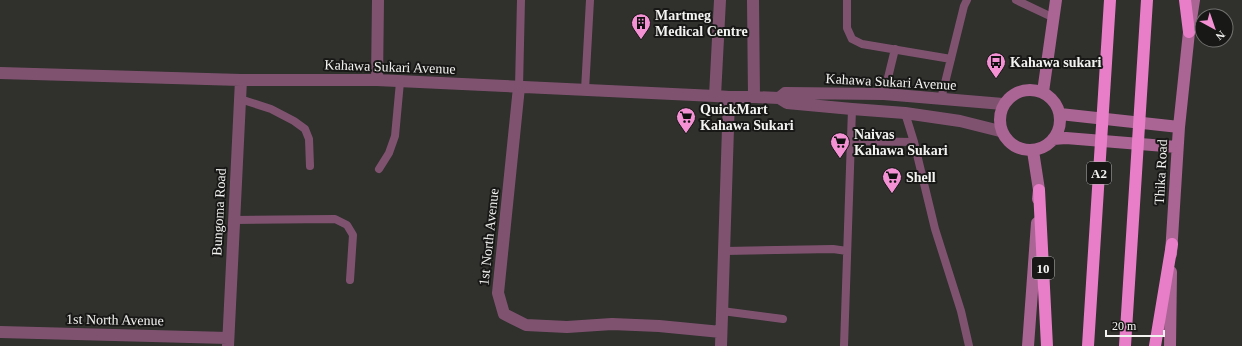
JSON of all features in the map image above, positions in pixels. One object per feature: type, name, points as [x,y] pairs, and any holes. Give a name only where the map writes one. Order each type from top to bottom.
[{"type":"highway","name":"A2","points":[[1088,346],[1110,0]]},
{"type":"highway","name":"Thika Road","points":[[1126,346],[1147,0]]},
{"type":"highway","points":[[1185,0],[1189,32]]},
{"type":"highway","name":"10","points":[[1039,190],[1047,346]]},
{"type":"highway","points":[[1155,346],[1172,244]]},
{"type":"main road","points":[[1043,92],[1056,0]]},
{"type":"main road","name":"Thika Road","points":[[1170,346],[1172,244],[1178,127],[1194,0]]},
{"type":"main road","points":[[1031,90],[1043,92],[1055,103],[1060,114],[1058,132],[1046,145],[1033,151],[1012,146],[1000,131],[999,121],[1003,104],[1010,97],[1018,93],[1031,90]]},
{"type":"main road","points":[[1060,114],[1178,127]]},
{"type":"main road","points":[[1053,139],[1066,138],[1177,146]]},
{"type":"main road","points":[[1028,346],[1039,190],[1033,151]]},
{"type":"street","points":[[377,80],[378,0]]},
{"type":"street","points":[[715,96],[720,0]]},
{"type":"street","points":[[753,0],[754,97]]},
{"type":"street","name":"Kahawa Sukari Avenue","points":[[0,73],[241,80],[377,80],[729,97],[779,98],[787,103],[905,113],[960,121],[1000,131]]},
{"type":"street","name":"Bungoma Road","points":[[228,342],[241,80]]},
{"type":"street","name":"1st North Avenue","points":[[519,87],[498,293],[504,314],[526,325],[567,327],[612,324],[659,326],[721,332]]},
{"type":"street","name":"Kahawa Sukari Avenue","points":[[779,98],[786,93],[884,94],[1003,104]]},
{"type":"street","points":[[721,346],[729,97]]},
{"type":"street","name":"1st North Avenue","points":[[0,332],[228,342]]},
{"type":"lane","points":[[519,87],[521,0]]},
{"type":"lane","points":[[584,90],[590,0]]},
{"type":"lane","points":[[847,0],[847,28],[852,39],[862,44],[951,59]]},
{"type":"lane","points":[[941,99],[964,6],[967,0]]},
{"type":"lane","points":[[1016,0],[1054,18]]},
{"type":"lane","points":[[884,94],[895,49]]},
{"type":"lane","points":[[379,169],[389,153],[395,136],[400,82]]},
{"type":"lane","points":[[240,99],[271,109],[294,121],[305,129],[309,139],[310,166]]},
{"type":"lane","points":[[844,346],[852,109]]},
{"type":"lane","points":[[905,113],[914,142],[935,229],[961,311],[969,346]]},
{"type":"lane","points":[[851,141],[914,142]]},
{"type":"lane","points":[[234,220],[335,219],[347,225],[354,234],[350,280]]},
{"type":"lane","points":[[725,251],[847,250]]},
{"type":"lane","points":[[722,311],[783,319]]},
{"type":"place","name":"Martmeg Medical Centre","points":[[641,40]]},
{"type":"place","name":"Kahawa sukari","points":[[996,79]]},
{"type":"place","name":"QuickMart Kahawa Sukari","points":[[686,134]]},
{"type":"place","name":"Naivas Kahawa Sukari","points":[[840,159]]},
{"type":"place","name":"Shell","points":[[892,194]]}]
